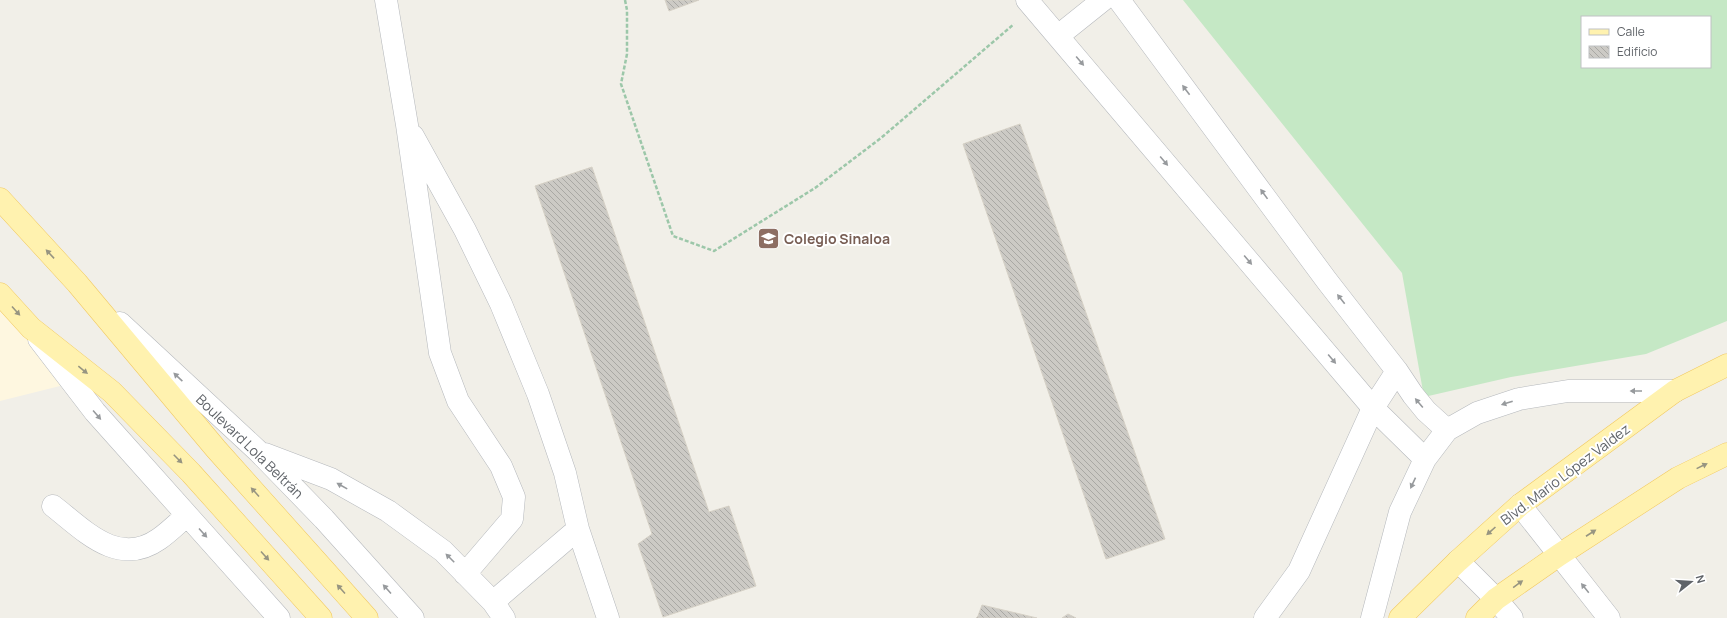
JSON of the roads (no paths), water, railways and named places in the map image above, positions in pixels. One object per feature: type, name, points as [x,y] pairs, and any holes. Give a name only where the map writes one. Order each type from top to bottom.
[{"type":"main road","name":"Boulevard Lola Beltrán","points":[[0,199],[76,283],[216,449],[367,618]]},
{"type":"main road","points":[[0,294],[31,328],[112,392],[191,473],[321,618]]},
{"type":"main road","name":"Blvd. Mario López Valdez","points":[[1400,618],[1458,561],[1520,505],[1675,391],[1727,366]]},
{"type":"main road","points":[[1477,618],[1496,599],[1559,554],[1678,478],[1727,454]]},
{"type":"street","points":[[386,0],[440,353],[458,401],[501,466],[514,497],[512,519],[466,574]]},
{"type":"street","points":[[1058,36],[1104,0]]},
{"type":"street","points":[[1119,0],[1327,281],[1397,371],[1421,406],[1447,430]]},
{"type":"street","points":[[1030,4],[1373,408],[1425,460]]},
{"type":"street","points":[[406,125],[465,230],[501,304],[538,394],[565,473],[578,529],[608,618]]},
{"type":"street","name":"Boulevard Lola Beltrán","points":[[76,283],[259,452],[324,519],[413,618]]},
{"type":"street","points":[[31,328],[95,412],[279,618]]},
{"type":"street","points":[[1265,618],[1300,571],[1373,408],[1397,371]]},
{"type":"street","points":[[1372,618],[1400,512],[1425,460],[1447,430],[1477,413],[1526,398],[1568,391],[1675,391]]},
{"type":"street","points":[[259,452],[331,479],[388,511],[443,551],[498,610],[578,529]]},
{"type":"street","points":[[1520,505],[1610,618]]},
{"type":"street","points":[[53,506],[99,541],[111,547],[126,549],[141,547],[158,540],[187,515]]},
{"type":"street","points":[[1458,561],[1496,599],[1512,618]]},
{"type":"place","name":"Colegio Sinaloa","points":[[768,238]]}]
